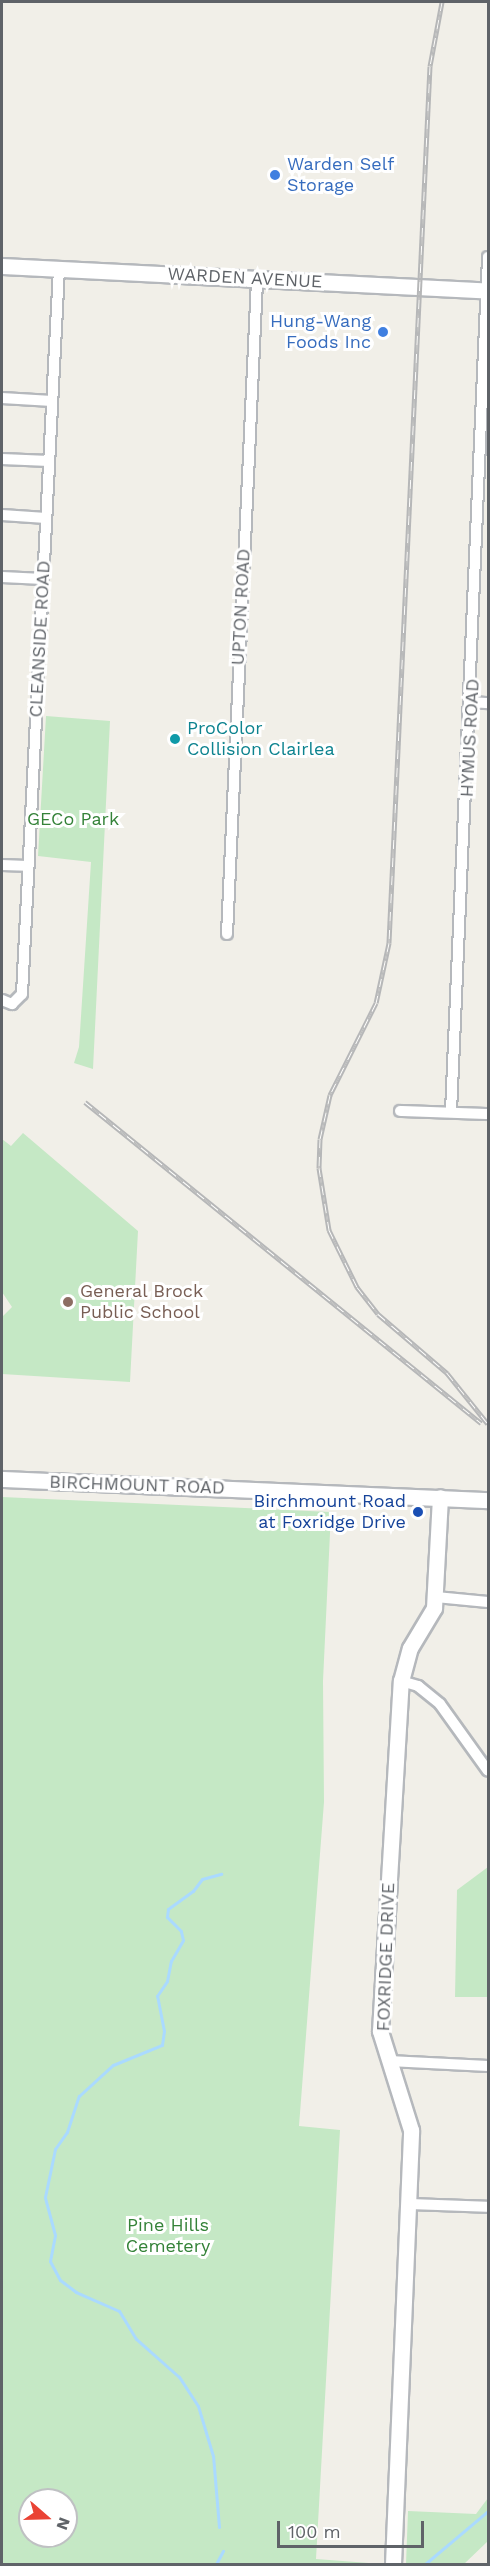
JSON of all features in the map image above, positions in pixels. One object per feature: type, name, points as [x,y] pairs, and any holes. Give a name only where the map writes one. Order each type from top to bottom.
[{"type":"street","name":"HYMUS ROAD","points":[[451,1112],[472,702],[489,257]]},
{"type":"street","name":"WARDEN AVENUE","points":[[2,266],[487,291]]},
{"type":"street","name":"CLEANSIDE ROAD","points":[[7,1002],[22,994],[59,269]]},
{"type":"street","name":"UPTON ROAD","points":[[227,934],[257,280]]},
{"type":"street","points":[[2,398],[52,401]]},
{"type":"street","points":[[2,459],[49,461]]},
{"type":"street","points":[[2,515],[46,518]]},
{"type":"street","points":[[2,577],[43,579]]},
{"type":"street","points":[[472,702],[489,703]]},
{"type":"street","points":[[2,866],[27,866]]},
{"type":"street","points":[[400,1111],[489,1114]]},
{"type":"street","name":"BIRCHMOUNT ROAD","points":[[2,1479],[489,1500]]},
{"type":"street","name":"FOXRIDGE DRIVE","points":[[393,2565],[411,2130],[381,2031],[401,1681],[410,1648],[434,1608],[440,1497]]},
{"type":"street","points":[[436,1597],[489,1602]]},
{"type":"street","points":[[401,1681],[418,1686],[440,1704],[489,1771]]},
{"type":"street","points":[[389,2061],[489,2066]]},
{"type":"street","points":[[408,2204],[489,2207]]},
{"type":"green space","name":"GECo Park","points":[[46,716],[110,721],[93,1069],[74,1063],[79,1047],[91,862],[38,856]]},
{"type":"green space","name":"General Brock Public School","points":[[23,1133],[138,1231],[130,1382],[2,1374],[2,1317],[12,1307],[2,1292],[2,1139],[11,1146]]},
{"type":"green space","name":"Pine Hills Cemetery","points":[[2,1497],[331,1512],[323,1681],[324,1802],[299,2126],[340,2130],[316,2559],[382,2564],[2,2564]]},
{"type":"green space","points":[[488,1867],[488,1997],[455,1997],[457,1890]]},
{"type":"green space","points":[[488,2498],[488,2541],[464,2564],[406,2564],[408,2511],[476,2514]]},
{"type":"waterway","points":[[219,2527],[213,2456],[198,2406],[179,2377],[136,2339],[119,2311],[76,2292],[60,2280],[50,2261],[55,2235],[45,2197],[55,2149],[67,2132],[79,2096],[113,2065],[162,2045],[164,2031],[157,1996],[167,1981],[171,1961],[183,1940],[181,1931],[167,1917],[168,1909],[193,1891],[202,1879],[221,1874]]},
{"type":"waterway","points":[[425,2564],[488,2511]]},
{"type":"waterway","points":[[216,2564],[223,2551]]},
{"type":"railway","points":[[442,2],[430,66],[389,943],[376,1003],[330,1095],[320,1139],[319,1168],[329,1230],[357,1287],[378,1314],[447,1373],[488,1424]]},
{"type":"railway","points":[[85,1102],[481,1423]]},
{"type":"place","name":"Warden Self Storage","points":[[275,175]]},
{"type":"place","name":"Hung-Wang Foods Inc","points":[[383,332]]},
{"type":"place","name":"ProColor Collision Clairlea","points":[[175,739]]},
{"type":"place","name":"General Brock Public School","points":[[68,1302]]},
{"type":"place","name":"Birchmount Road at Foxridge Drive","points":[[418,1512]]}]
